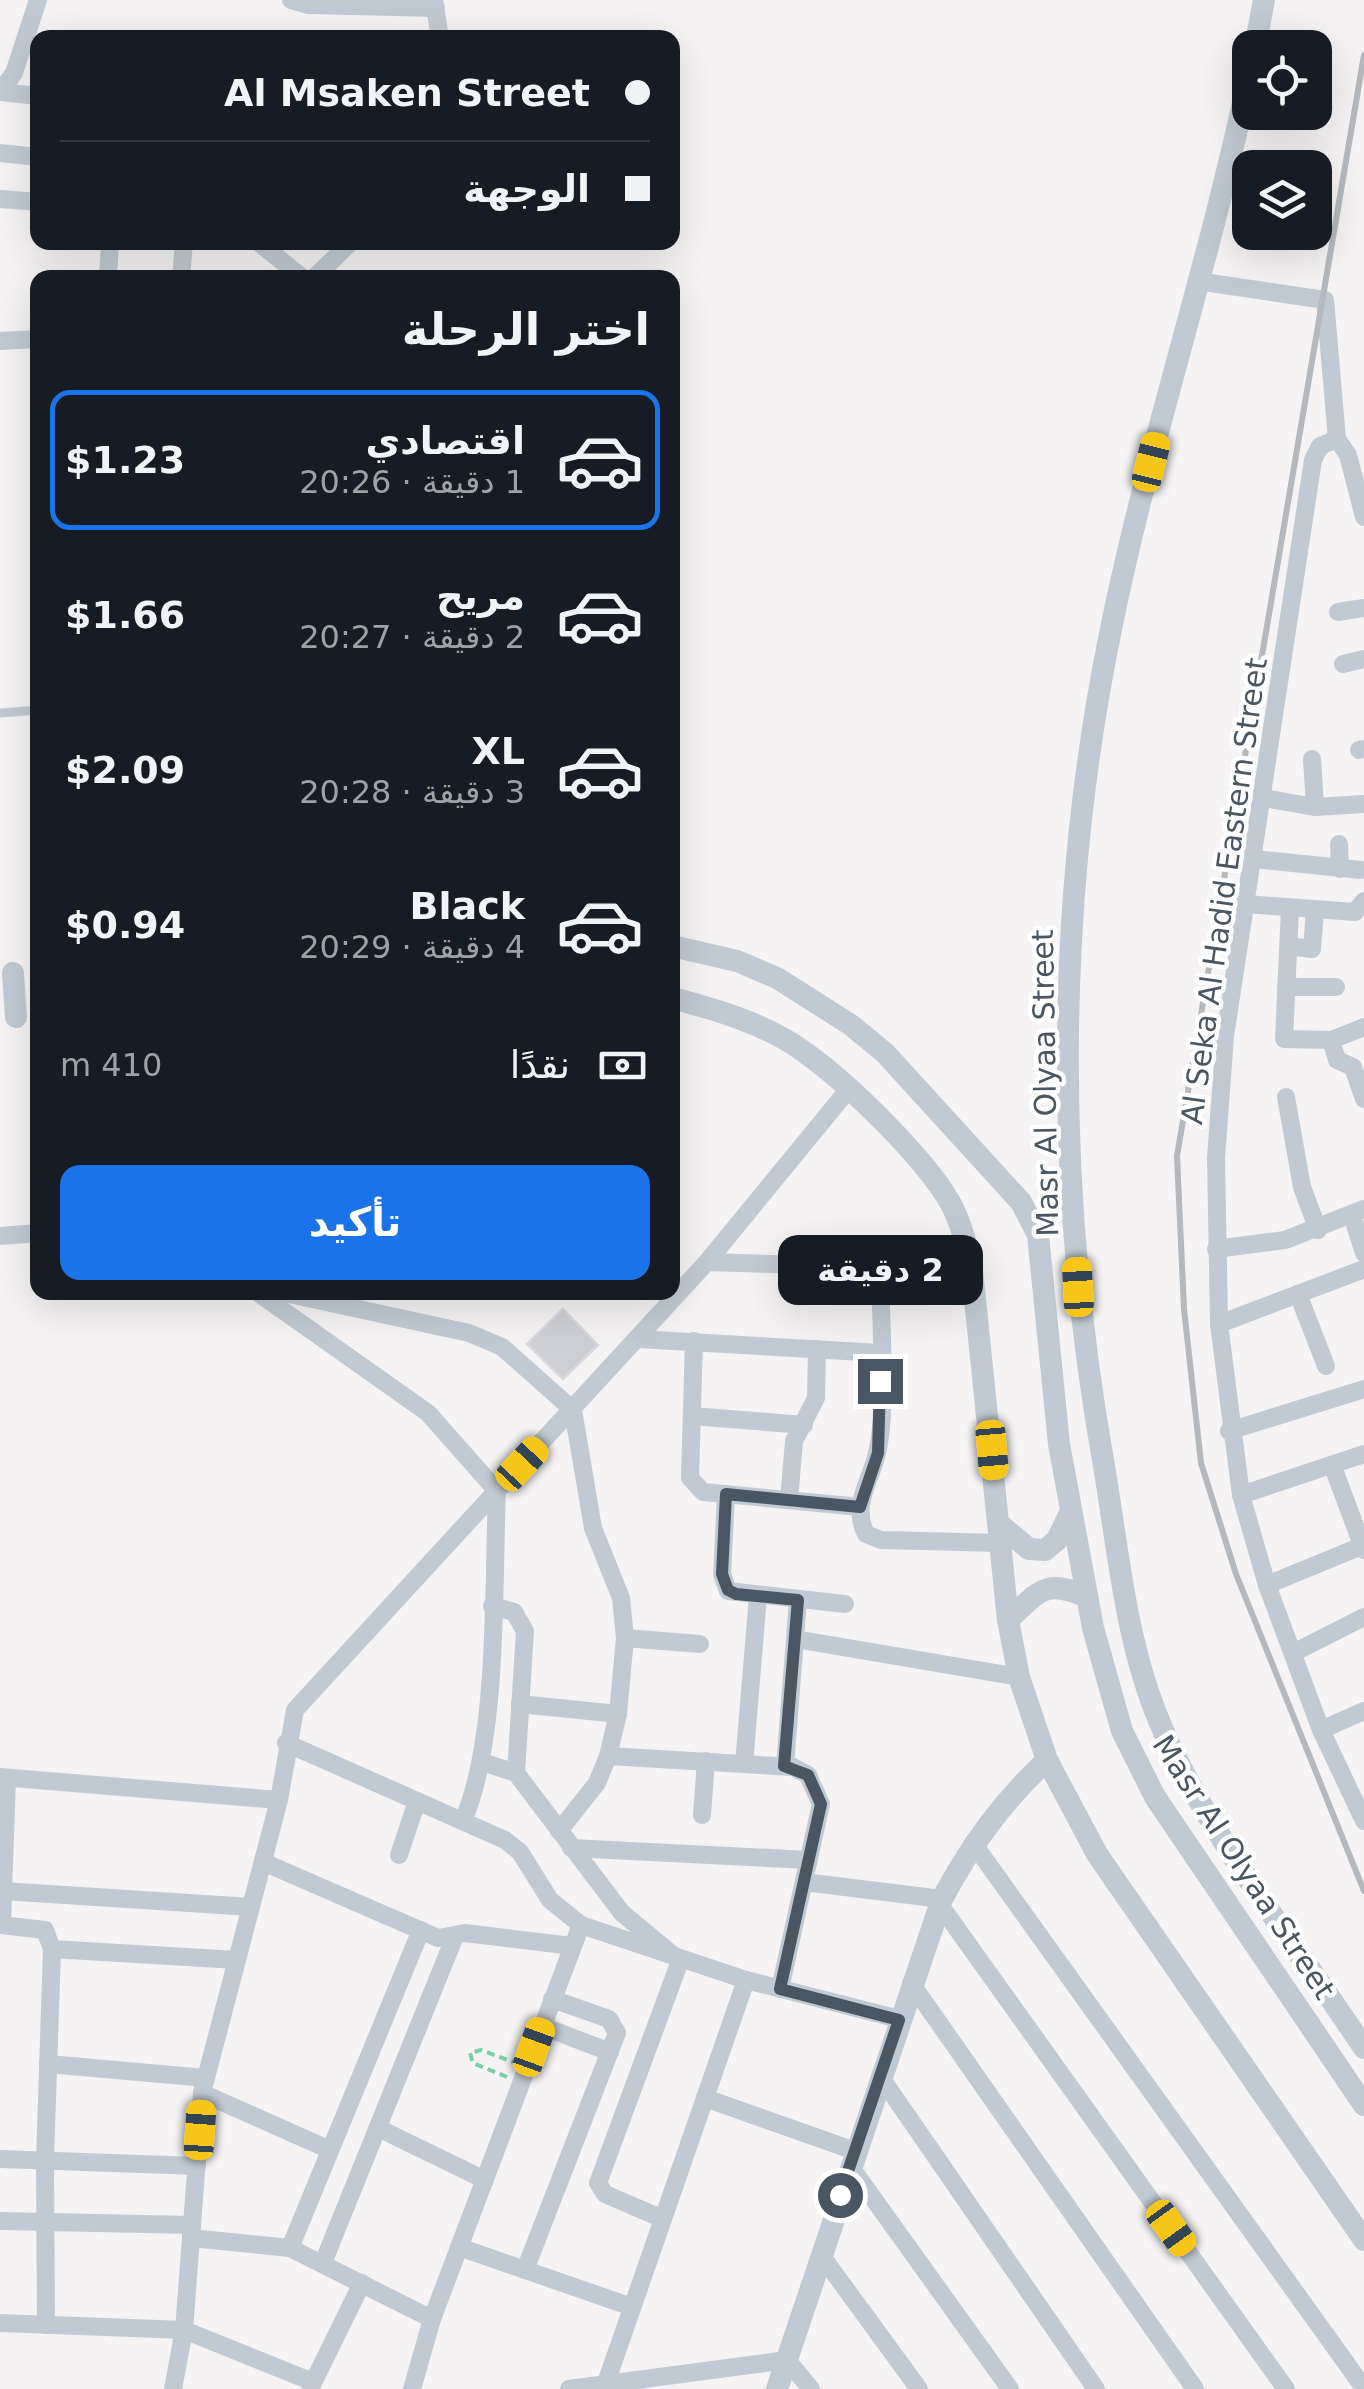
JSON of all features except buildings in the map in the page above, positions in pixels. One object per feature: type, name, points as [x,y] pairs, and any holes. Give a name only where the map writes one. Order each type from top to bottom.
[{"type":"street","points":[[34,30],[38,0]]},
{"type":"street","points":[[291,0],[309,5],[435,4],[439,30]]},
{"type":"street","points":[[1258,30],[1264,0]]},
{"type":"street","points":[[30,43],[7,73],[0,92],[30,95]]},
{"type":"street","name":"Masr Al Olyaa Street","points":[[1235,130],[1124,571],[1088,760],[1075,888],[1069,1022],[1076,1233],[1091,1396],[1134,1636],[1157,1718],[1206,1810],[1364,2048]]},
{"type":"street","points":[[0,153],[30,156]]},
{"type":"street","points":[[0,199],[30,201]]},
{"type":"street","points":[[268,250],[293,270]]},
{"type":"street","points":[[322,270],[343,250]]},
{"type":"street","points":[[1197,282],[1324,300],[1338,439],[1348,455],[1364,517]]},
{"type":"street","points":[[0,342],[30,340]]},
{"type":"street","name":"Al Seka Al Hadid Eastern Street","points":[[1338,439],[1320,446],[1313,460],[1246,904],[1222,1066],[1216,1248],[1229,1431],[1240,1495],[1267,1585],[1321,1730],[1364,1821]]},
{"type":"street","points":[[1338,612],[1364,608]]},
{"type":"street","points":[[1343,664],[1364,659]]},
{"type":"street","points":[[1312,759],[1316,807]]},
{"type":"street","points":[[1264,798],[1316,807],[1364,804]]},
{"type":"street","points":[[1340,844],[1340,869]]},
{"type":"street","points":[[1254,860],[1361,870]]},
{"type":"street","points":[[1246,904],[1355,912],[1364,904]]},
{"type":"street","points":[[1290,908],[1286,1041],[1331,1040],[1364,1028]]},
{"type":"street","points":[[1290,946],[1312,949],[1315,910]]},
{"type":"street","points":[[680,948],[737,962],[777,978],[851,1025],[885,1052],[998,1173],[1038,1235],[1076,1233]]},
{"type":"street","points":[[7,974],[18,1017]]},
{"type":"street","points":[[1286,987],[1336,987]]},
{"type":"street","points":[[680,1000],[714,1009],[806,1053],[935,1179],[962,1227],[972,1270],[1008,1620],[1019,1677],[1047,1760],[1096,1854],[1364,2240]]},
{"type":"street","points":[[1331,1040],[1335,1058],[1353,1067],[1364,1099]]},
{"type":"street","points":[[680,1292],[848,1090]]},
{"type":"street","points":[[1286,1096],[1295,1157],[1318,1230]]},
{"type":"street","points":[[1216,1248],[1285,1240],[1358,1212],[1364,1253]]},
{"type":"street","points":[[0,1236],[30,1234]]},
{"type":"street","name":"Masr Al Olyaa Street","points":[[1038,1235],[1049,1375],[1070,1513],[1105,1681],[1122,1731],[1155,1797],[1364,2105]]},
{"type":"street","points":[[707,1262],[972,1270]]},
{"type":"street","points":[[880,1267],[880,1437],[860,1507],[862,1527],[873,1538],[999,1533],[1029,1549],[1045,1550],[1057,1540],[1070,1513]]},
{"type":"street","points":[[1219,1324],[1364,1269]]},
{"type":"street","points":[[1298,1294],[1326,1366]]},
{"type":"street","points":[[268,1300],[428,1412],[497,1491],[482,1762],[464,1821]]},
{"type":"street","points":[[317,1300],[469,1333],[502,1347],[573,1410],[593,1528],[621,1598],[625,1638],[618,1714],[608,1756],[597,1783],[559,1831]]},
{"type":"street","points":[[172,2389],[184,2330],[204,2086],[279,1800],[286,1743],[304,1696],[672,1300]]},
{"type":"street","points":[[637,1339],[880,1353]]},
{"type":"street","points":[[694,1341],[690,1478],[704,1492],[860,1507]]},
{"type":"street","points":[[789,1500],[792,1450],[814,1408],[818,1348]]},
{"type":"street","points":[[1229,1431],[1364,1389]]},
{"type":"street","points":[[692,1416],[804,1425]]},
{"type":"street","points":[[1240,1495],[1364,1454]]},
{"type":"street","points":[[1267,1585],[1364,1547],[1333,1467]]},
{"type":"street","points":[[726,1494],[724,1584],[736,1594],[845,1604]]},
{"type":"street","points":[[1008,1620],[1048,1586],[1062,1586],[1087,1597]]},
{"type":"street","points":[[744,1764],[758,1596]]},
{"type":"street","points":[[784,1766],[798,1600]]},
{"type":"street","points":[[492,1606],[514,1612],[525,1631],[516,1773]]},
{"type":"street","points":[[1292,1653],[1364,1617]]},
{"type":"street","points":[[625,1638],[700,1644]]},
{"type":"street","points":[[795,1639],[1019,1677]]},
{"type":"street","points":[[520,1704],[618,1714]]},
{"type":"street","points":[[1321,1730],[1364,1711]]},
{"type":"street","points":[[1122,1731],[1157,1718]]},
{"type":"street","points":[[286,1743],[505,1840],[520,1852],[550,1900],[581,1925],[746,1980],[899,2020]]},
{"type":"street","points":[[608,1756],[784,1766],[808,1775],[821,1804],[780,1989]]},
{"type":"street","points":[[777,2389],[941,1902],[972,1843],[1004,1800],[1047,1760]]},
{"type":"street","points":[[482,1762],[516,1773],[622,1912],[680,1960]]},
{"type":"street","points":[[702,1816],[706,1762]]},
{"type":"street","points":[[46,2324],[44,2160],[52,1949],[45,1930],[1,1925],[3,1778],[279,1800]]},
{"type":"street","points":[[399,1855],[417,1801]]},
{"type":"street","points":[[972,1843],[1364,2388]]},
{"type":"street","points":[[572,1848],[809,1860]]},
{"type":"street","points":[[263,1862],[438,1938],[455,1936],[572,1946]]},
{"type":"street","points":[[804,1882],[941,1902],[1286,2389]]},
{"type":"street","points":[[3,1891],[251,1907]]},
{"type":"street","points":[[412,2389],[432,2319],[581,1925]]},
{"type":"street","points":[[290,2248],[420,1930]]},
{"type":"street","points":[[323,2263],[455,1936]]},
{"type":"street","points":[[52,1949],[238,1960]]},
{"type":"street","points":[[663,2220],[605,2194],[598,2183],[680,1960]]},
{"type":"street","points":[[606,2383],[746,1980]]},
{"type":"street","points":[[911,1983],[1196,2389]]},
{"type":"street","points":[[525,2270],[613,2045],[616,2028],[609,2020],[552,1999]]},
{"type":"street","points":[[542,2026],[646,2051]]},
{"type":"street","points":[[48,2064],[204,2086],[330,2150]]},
{"type":"street","points":[[880,2076],[1096,2389]]},
{"type":"street","points":[[705,2098],[853,2158],[1010,2389]]},
{"type":"street","points":[[378,2128],[484,2180]]},
{"type":"street","points":[[0,2159],[196,2166]]},
{"type":"street","points":[[0,2221],[192,2231],[290,2248],[432,2319]]},
{"type":"street","points":[[459,2247],[632,2307]]},
{"type":"street","points":[[821,2255],[918,2389]]},
{"type":"street","points":[[0,2324],[184,2330],[312,2386],[362,2284]]},
{"type":"street","points":[[569,2389],[787,2360]]},
{"type":"street","points":[[787,2360],[811,2389]]},
{"type":"lane","points":[[0,713],[30,711]]},
{"type":"path","points":[[480,2050],[524,2075],[473,2063],[470,2053],[480,2050]]},
{"type":"railway","points":[[1364,55],[1177,1156],[1184,1309],[1201,1463],[1236,1574],[1364,1891]]},
{"type":"route","points":[[840,2195],[899,2020],[780,1989],[821,1804],[808,1775],[784,1766],[798,1600],[736,1594],[728,1590],[722,1574],[726,1494],[860,1507],[878,1453],[880,1381]]}]
